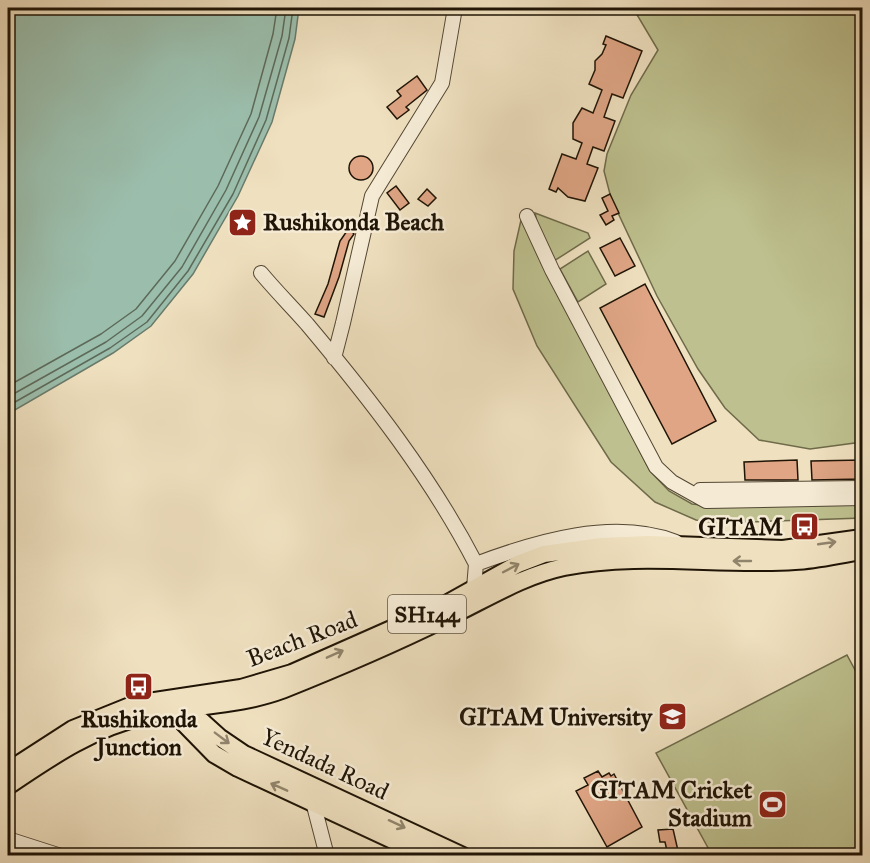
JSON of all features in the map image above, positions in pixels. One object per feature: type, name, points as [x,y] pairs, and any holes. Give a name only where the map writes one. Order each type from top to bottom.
[{"type":"main road","name":"Beach Road","points":[[8,771],[74,729],[135,704],[177,704],[292,673],[439,608],[518,564],[544,554],[602,546],[684,545],[783,549],[862,538]]},
{"type":"main road","name":"SH144","points":[[8,786],[69,745],[89,735],[177,704],[273,693],[393,644],[538,574],[565,567],[641,560],[797,561],[862,551]]},
{"type":"main road","name":"Yendada Road","points":[[177,704],[214,754],[238,768],[427,855]]},
{"type":"main road","name":"Yendada Road","points":[[177,704],[244,754],[463,855]]},
{"type":"street","points":[[334,358],[372,196],[442,83],[455,8]]},
{"type":"street","points":[[527,216],[552,270],[656,467],[672,482],[706,501],[862,498]]},
{"type":"street","points":[[261,273],[306,322],[398,438],[458,530],[476,564],[474,588]]},
{"type":"street","points":[[684,488],[708,492],[862,488]]},
{"type":"street","points":[[476,564],[524,546],[576,535],[632,532],[656,534],[684,545]]},
{"type":"street","points":[[313,802],[327,855]]},
{"type":"street","points":[[8,839],[61,855]]},
{"type":"shaded area","points":[[633,8],[862,8],[862,442],[810,449],[759,440],[725,408],[698,369],[657,296],[611,198],[604,171],[607,154],[631,95],[658,50]]},
{"type":"shaded area","points":[[535,213],[588,233],[590,238],[554,261]]},
{"type":"shaded area","points":[[521,220],[650,471],[669,491],[692,504],[721,507],[862,503],[862,518],[719,523],[696,520],[655,502],[611,462],[537,346],[513,289],[514,251]]},
{"type":"shaded area","points":[[588,251],[606,284],[578,302],[560,269]]},
{"type":"shaded area","name":"GITAM Cricket Stadium","points":[[847,655],[862,683],[862,855],[712,855],[656,753]]},
{"type":"water","points":[[8,8],[299,8],[295,39],[272,122],[238,196],[193,274],[151,326],[113,353],[8,414]]},
{"type":"building","points":[[606,36],[642,51],[623,98],[612,94],[604,117],[615,121],[604,151],[593,147],[587,164],[598,168],[585,201],[568,197],[558,188],[556,192],[549,189],[562,154],[576,159],[582,143],[573,139],[573,123],[582,108],[593,113],[602,90],[589,84],[595,70],[595,61],[602,54],[606,45],[603,44]]},
{"type":"building","points":[[417,76],[427,90],[406,107],[409,110],[397,119],[387,107],[401,96],[397,91]]},
{"type":"building","points":[[361,156],[366,157],[372,163],[372,173],[366,179],[361,180],[356,179],[350,173],[349,168],[350,163],[356,157]]},
{"type":"building","points":[[396,186],[409,203],[400,210],[387,193]]},
{"type":"building","points":[[427,189],[436,198],[428,206],[418,199]]},
{"type":"building","points":[[610,194],[619,213],[612,216],[614,220],[606,225],[600,215],[608,211],[602,198]]},
{"type":"building","points":[[349,228],[354,234],[349,241],[324,317],[315,314],[328,284],[340,241]]},
{"type":"building","points":[[620,238],[635,266],[615,276],[600,248]]},
{"type":"building","points":[[645,284],[716,421],[672,444],[600,308]]},
{"type":"building","points":[[797,460],[798,480],[745,480],[744,462]]},
{"type":"building","points":[[862,460],[862,479],[812,480],[811,461]]},
{"type":"building","points":[[598,771],[602,777],[609,773],[611,776],[614,774],[642,827],[607,847],[576,791],[588,785],[584,778]]},
{"type":"building","points":[[673,829],[679,855],[668,855],[665,842],[660,842],[658,830]]},
{"type":"place","name":"Rushikonda Beach","points":[[242,222]]},
{"type":"place","name":"GITAM","points":[[804,527]]},
{"type":"place","name":"Rushikonda Junction","points":[[139,686]]},
{"type":"place","name":"GITAM University","points":[[673,717]]},
{"type":"place","name":"GITAM Cricket Stadium","points":[[773,804]]}]
